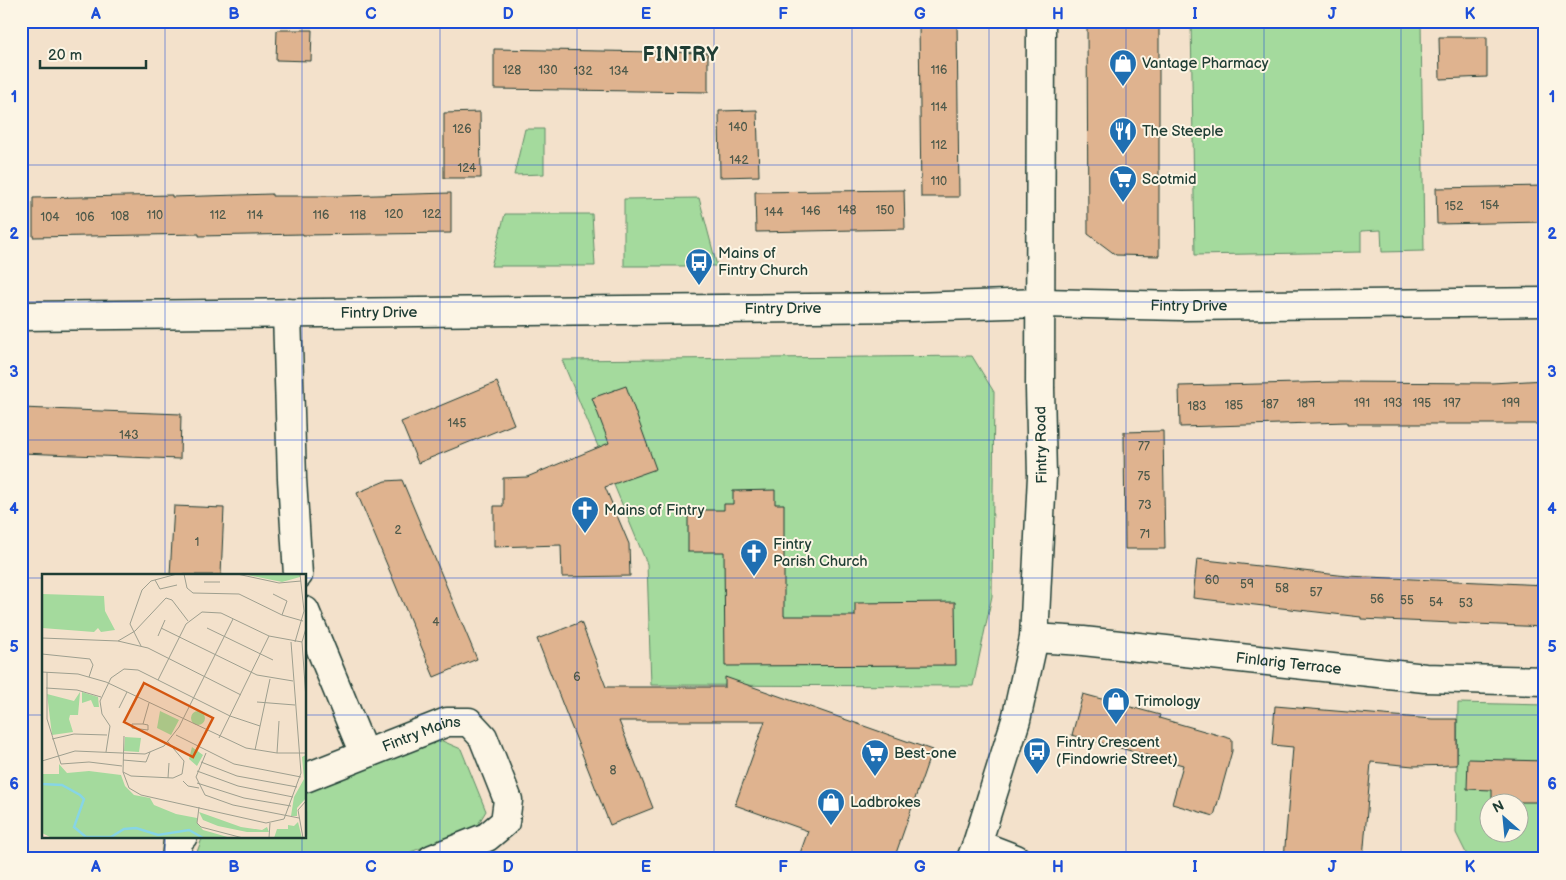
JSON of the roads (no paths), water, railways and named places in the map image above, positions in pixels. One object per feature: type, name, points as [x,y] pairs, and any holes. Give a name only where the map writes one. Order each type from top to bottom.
[{"type":"street","name":"Fintry Road","points":[[974,851],[1016,720],[1034,638],[1042,476],[1040,388],[1041,21]]},
{"type":"street","name":"Fintry Drive","points":[[21,316],[912,307],[1040,303],[1182,306],[1545,302]]},
{"type":"street","points":[[287,313],[292,479],[298,574]]},
{"type":"street","name":"Fintry Mains","points":[[306,613],[364,754]]},
{"type":"street","name":"Finlarig Terrace","points":[[1034,638],[1083,641],[1425,678],[1545,680]]},
{"type":"street","name":"Fintry Mains","points":[[306,778],[447,722],[469,722],[483,737],[508,800],[505,822],[487,837],[432,859]]},
{"type":"street","points":[[176,859],[178,841],[181,838]]},
{"type":"street","points":[[974,851],[1016,859]]},
{"type":"place","name":"Vantage Pharmacy","points":[[1123,87]]},
{"type":"place","name":"The Steeple","points":[[1123,155]]},
{"type":"place","name":"Scotmid","points":[[1123,203]]},
{"type":"place","name":"Mains of Fintry Church","points":[[699,286]]},
{"type":"place","name":"Mains of Fintry","points":[[585,534]]},
{"type":"place","name":"Fintry Parish Church","points":[[754,577]]},
{"type":"place","name":"Trimology","points":[[1116,725]]},
{"type":"place","name":"Fintry Crescent (Findowrie Street)","points":[[1037,775]]},
{"type":"place","name":"Best-one","points":[[875,777]]},
{"type":"place","name":"Ladbrokes","points":[[831,826]]},
{"type":"district","name":"FINTRY","points":[[681,54]]}]
